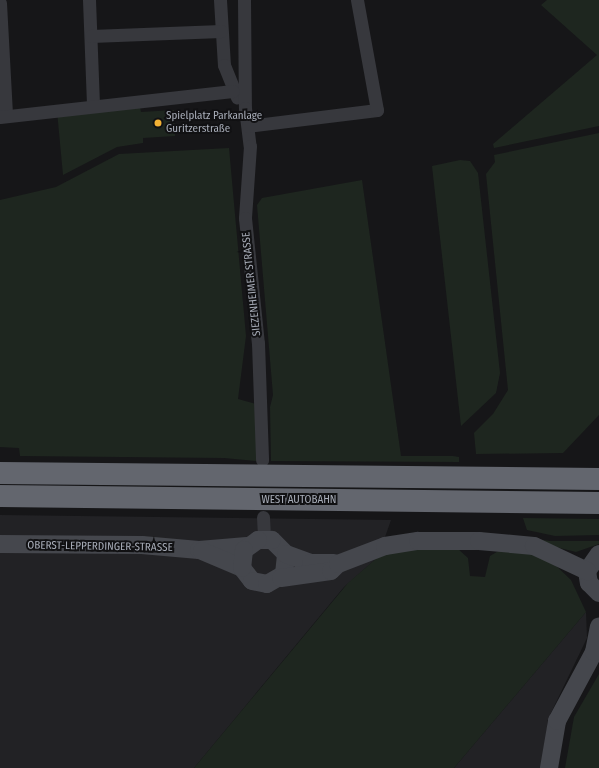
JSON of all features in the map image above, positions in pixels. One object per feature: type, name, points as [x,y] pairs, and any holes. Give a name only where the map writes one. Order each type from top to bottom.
[{"type":"highway","name":"WEST AUTOBAHN","points":[[0,473],[599,479]]},
{"type":"highway","name":"WEST AUTOBAHN","points":[[0,496],[599,502]]},
{"type":"street","points":[[89,0],[93,105]]},
{"type":"street","name":"SIEZENHEIMER STRASSE","points":[[220,0],[224,65],[233,91],[245,108]]},
{"type":"street","name":"SIEZENHEIMER STRASSE","points":[[244,0],[245,108],[248,126],[245,218],[258,343],[262,460]]},
{"type":"street","points":[[248,126],[377,110],[357,0]]},
{"type":"street","points":[[0,3],[3,116],[93,105],[233,91]]},
{"type":"street","points":[[91,36],[221,31]]},
{"type":"street","points":[[263,517],[264,539]]},
{"type":"street","name":"OBERST-LEPPERDINGER-STRASSE","points":[[0,544],[142,545],[199,550],[247,546],[264,539],[278,543],[286,554],[311,563],[338,564],[401,542],[464,540],[534,546],[587,571]]},
{"type":"street","points":[[242,568],[241,559],[247,546]]},
{"type":"street","name":"OBERST-LEPPERDINGER-STRASSE","points":[[199,550],[242,568],[259,584],[281,578],[330,572],[338,564]]},
{"type":"street","points":[[281,578],[286,569],[286,554]]},
{"type":"street","points":[[599,554],[587,571],[589,583],[599,593]]},
{"type":"street","points":[[549,768],[557,721],[594,652],[599,626]]},
{"type":"shaded area","points":[[547,0],[599,0],[599,126],[494,148],[493,144],[597,55],[541,5]]},
{"type":"shaded area","points":[[140,107],[141,112],[174,110],[175,136],[143,138],[143,143],[117,147],[63,175],[57,111]]},
{"type":"shaded area","points":[[599,133],[599,415],[563,453],[476,454],[474,433],[493,414],[508,390],[486,174],[495,162],[494,155]]},
{"type":"shaded area","points":[[229,148],[246,336],[238,399],[256,404],[257,461],[224,458],[20,456],[19,448],[0,447],[0,200],[56,187],[119,154]]},
{"type":"shaded area","points":[[460,160],[470,161],[478,173],[500,373],[496,393],[461,426],[432,166]]},
{"type":"shaded area","points":[[362,180],[401,456],[453,456],[459,457],[459,462],[271,461],[270,407],[273,395],[257,205],[262,198]]},
{"type":"shaded area","points":[[0,515],[391,520],[378,557],[344,587],[194,768],[0,768]]},
{"type":"shaded area","points":[[523,518],[599,519],[599,535],[555,536],[527,530]]},
{"type":"shaded area","points":[[507,535],[550,541],[599,541],[599,544],[576,552]]},
{"type":"shaded area","points":[[404,549],[458,549],[468,558],[470,576],[485,577],[490,556],[500,550],[521,550],[548,558],[571,580],[586,612],[454,768],[194,768],[348,583],[378,557]]},
{"type":"shaded area","points":[[586,612],[587,638],[548,719],[543,768],[454,768]]},
{"type":"shaded area","points":[[599,674],[599,768],[565,768],[574,717]]},
{"type":"place","name":"Spielplatz Parkanlage Guritzerstraße","points":[[158,123]]}]
